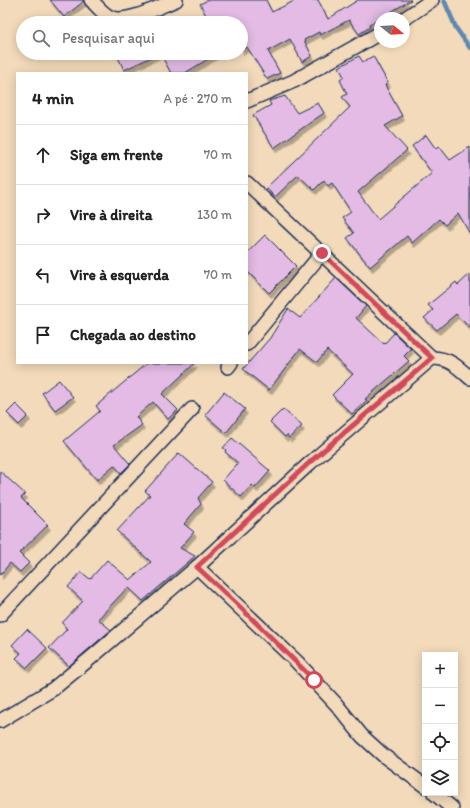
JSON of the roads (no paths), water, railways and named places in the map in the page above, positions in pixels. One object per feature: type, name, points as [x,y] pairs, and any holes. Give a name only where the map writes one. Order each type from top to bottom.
[{"type":"street","points":[[91,0],[109,16]]},
{"type":"street","points":[[135,16],[176,0]]},
{"type":"street","points":[[410,15],[429,3]]},
{"type":"street","points":[[248,101],[294,81],[374,36]]},
{"type":"street","points":[[248,184],[432,358]]},
{"type":"street","points":[[248,343],[322,253]]},
{"type":"street","points":[[0,721],[53,689],[197,567],[310,462],[432,358],[442,358],[452,362],[470,378]]},
{"type":"street","points":[[0,615],[192,409]]},
{"type":"street","points":[[197,567],[297,662],[336,704],[362,736],[384,756],[422,784]]},
{"type":"street","points":[[438,796],[452,808]]},
{"type":"waterway","points":[[444,0],[456,28],[470,48]]}]
